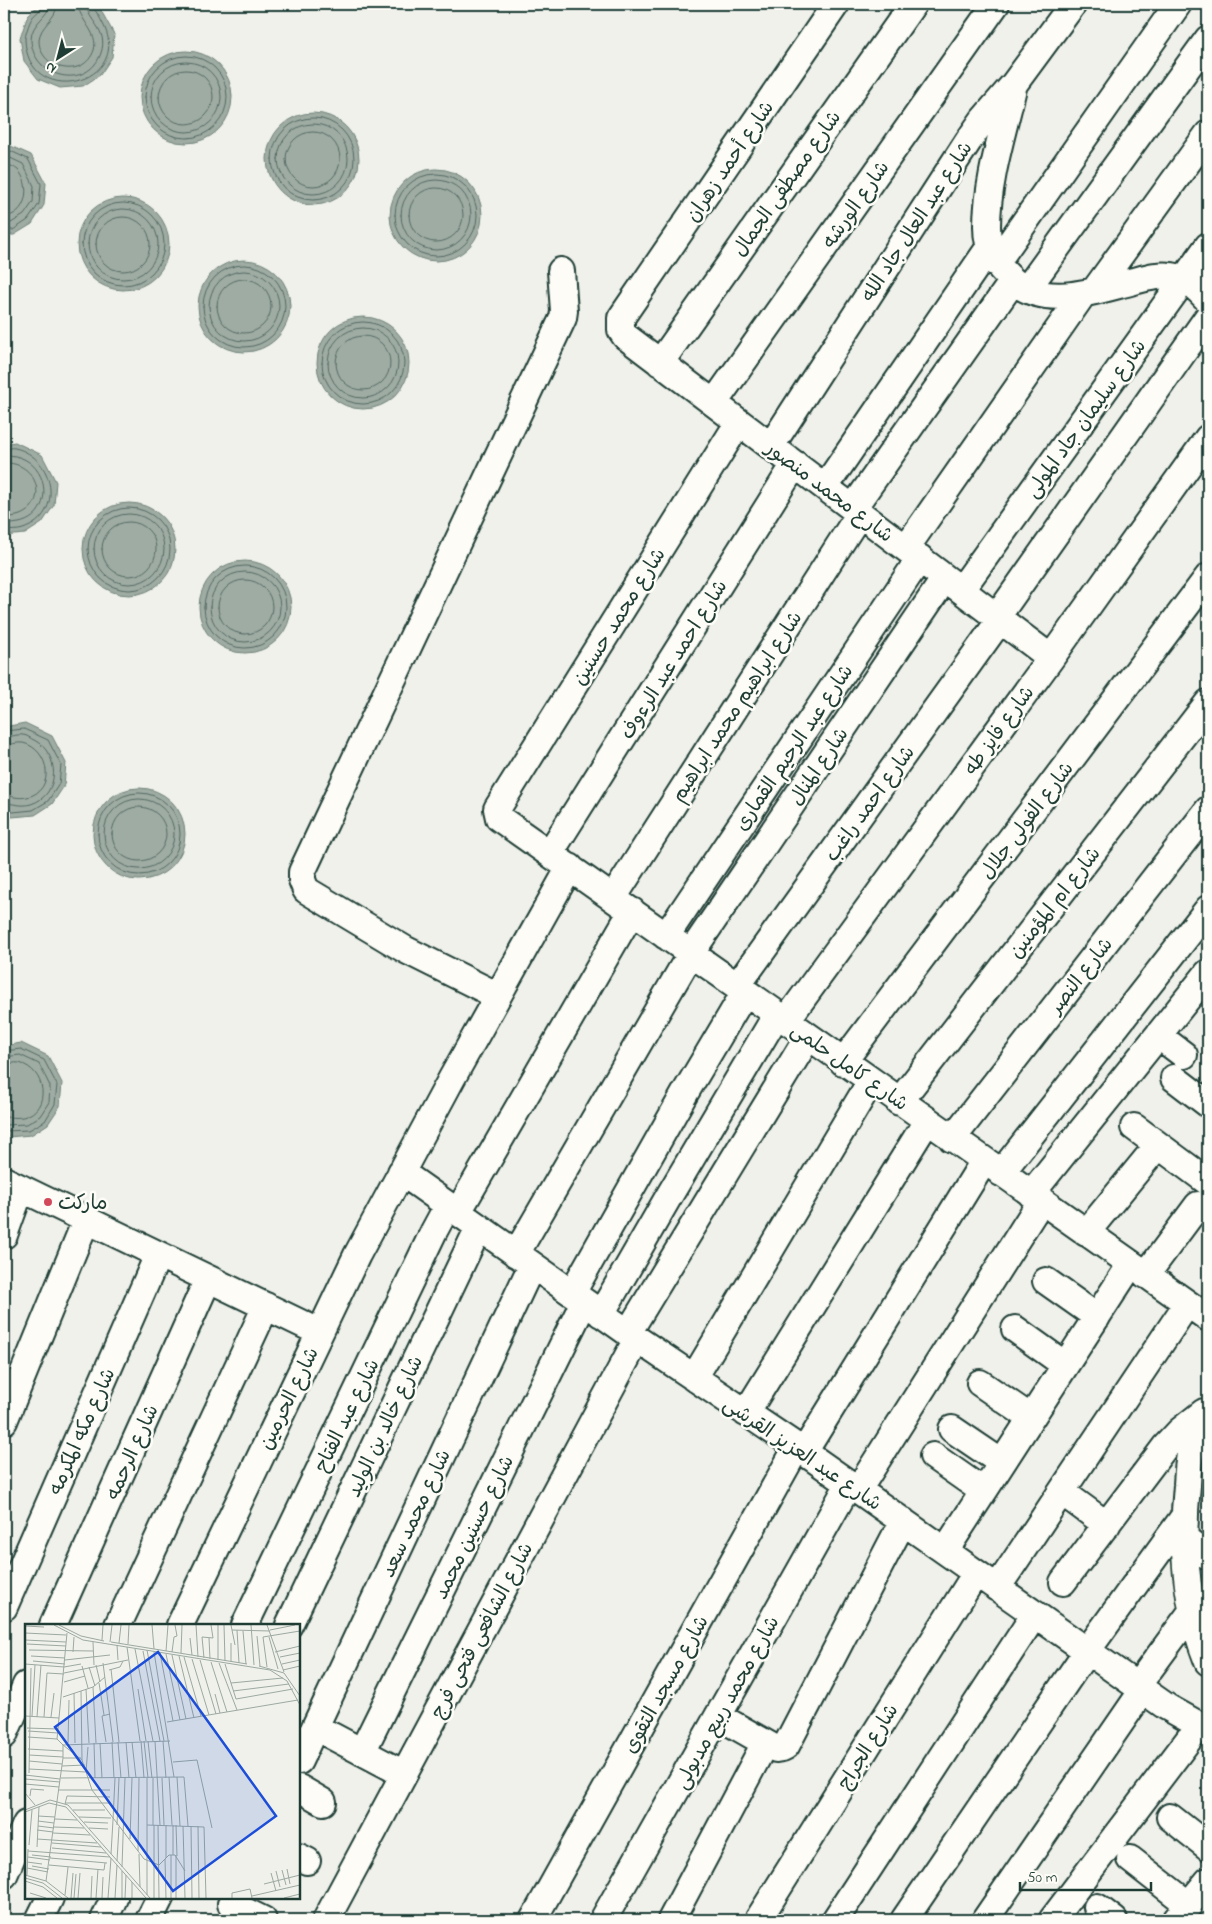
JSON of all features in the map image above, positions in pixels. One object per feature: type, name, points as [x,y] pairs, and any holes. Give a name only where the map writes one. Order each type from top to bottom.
[{"type":"street","name":"شارع أحمد زهران","points":[[621,318],[836,4]]},
{"type":"street","name":"شارع مصطفى الجمال","points":[[660,363],[913,4]]},
{"type":"street","name":"شارع الورشه","points":[[714,403],[996,4]]},
{"type":"street","name":"شارع عبد العال جاد الله","points":[[771,446],[969,140],[983,120],[1014,84],[1073,4]]},
{"type":"street","points":[[1006,270],[1178,4]]},
{"type":"street","points":[[825,487],[1006,270],[1208,39]]},
{"type":"street","points":[[1014,84],[988,205],[987,228],[1006,270],[1046,296],[1089,292],[1156,276],[1170,276],[1185,279],[1208,300]]},
{"type":"street","name":"شارع عبد الرحيم القمارى","points":[[666,936],[913,553],[1089,292],[1208,134]]},
{"type":"street","name":"شارع سليمان جاد المولى","points":[[953,584],[1185,279],[1208,246]]},
{"type":"street","name":"شارع ابراهيم محمد ابراهيم","points":[[453,1209],[622,905],[856,511],[1006,270]]},
{"type":"street","points":[[498,996],[406,950],[306,890],[302,880],[302,872],[563,318],[561,271]]},
{"type":"street","name":"شارع احمد راغب","points":[[586,1303],[670,1118],[741,989],[1208,317]]},
{"type":"street","name":"شارع محمد منصور","points":[[621,318],[621,330],[625,336],[1051,658]]},
{"type":"street","name":"شارع محمد حسنين","points":[[497,810],[739,422]]},
{"type":"street","name":"شارع فايز طه","points":[[586,1303],[669,1196],[781,1018],[1051,658],[1208,438]]},
{"type":"street","name":"شارع احمد عبد الرءوف","points":[[498,996],[560,860],[795,464]]},
{"type":"street","name":"شارع الفولى جلال","points":[[843,1062],[1208,578]]},
{"type":"street","name":"شارع المنال","points":[[524,1259],[691,953],[953,584]]},
{"type":"street","name":"شارع ام المؤمنين","points":[[899,1102],[1208,703]]},
{"type":"street","name":"شارع كامل حلمى","points":[[497,810],[502,821],[1198,1311]]},
{"type":"street","name":"شارع النصر","points":[[952,1139],[1208,810]]},
{"type":"street","name":"شارع مسجد التقوى","points":[[533,1920],[801,1450],[992,1167],[1208,909]]},
{"type":"street","name":"شارع محمد ربيع مدبولى","points":[[603,1920],[718,1716],[854,1487],[1036,1198],[1208,973]]},
{"type":"street","name":"شارع الحرمين","points":[[180,1624],[357,1255],[498,996]]},
{"type":"street","points":[[1158,1036],[1208,1104]]},
{"type":"street","name":"شارع الشافعى فتحى فرج","points":[[326,1920],[632,1336],[808,1037]]},
{"type":"street","points":[[694,1378],[871,1081]]},
{"type":"street","points":[[746,1413],[926,1121]]},
{"type":"street","points":[[945,1551],[1096,1316],[1203,1194],[1158,1145],[1134,1127]]},
{"type":"street","points":[[1086,1233],[1158,1145]]},
{"type":"street","name":"شارع عبد العزيز القرشى","points":[[401,1172],[632,1336],[801,1450],[1168,1708],[1204,1728]]},
{"type":"street","points":[[4,1235],[12,1184],[320,1332]]},
{"type":"street","name":"شارع عبد الفتاح","points":[[245,1624],[427,1245],[453,1209]]},
{"type":"street","points":[[4,1421],[86,1220]]},
{"type":"street","name":"شارع خالد بن الوليد","points":[[289,1624],[478,1227]]},
{"type":"street","name":"شارع مكه المكرمه","points":[[4,1607],[158,1255]]},
{"type":"street","name":"شارع محمد سعد","points":[[300,1759],[524,1259]]},
{"type":"street","name":"شارع الرحمه","points":[[53,1624],[208,1279]]},
{"type":"street","points":[[1046,1281],[1096,1316]]},
{"type":"street","name":"شارع حسنين محمد","points":[[362,1752],[586,1303]]},
{"type":"street","points":[[118,1624],[266,1306]]},
{"type":"street","points":[[997,1588],[1062,1492],[1198,1311]]},
{"type":"street","points":[[1015,1329],[1065,1365]]},
{"type":"street","points":[[980,1383],[1031,1418]]},
{"type":"street","points":[[1063,1582],[1165,1447],[1180,1430],[1208,1410]]},
{"type":"street","points":[[1208,1416],[1193,1443],[1199,1465],[1183,1528],[1193,1610],[1208,1662]]},
{"type":"street","points":[[952,1428],[1002,1463]]},
{"type":"street","points":[[933,1456],[983,1491]]},
{"type":"street","points":[[1062,1492],[1107,1525]]},
{"type":"street","points":[[671,1920],[774,1746],[788,1742],[903,1521]]},
{"type":"street","points":[[1183,1528],[1208,1556]]},
{"type":"street","points":[[904,1920],[1087,1651],[1183,1528]]},
{"type":"street","name":"شارع الجراج","points":[[758,1920],[976,1573]]},
{"type":"street","points":[[985,1920],[1193,1610]]},
{"type":"street","points":[[835,1920],[1035,1614]]},
{"type":"street","points":[[4,1735],[25,1687]]},
{"type":"street","points":[[718,1716],[774,1746]]},
{"type":"street","points":[[315,1727],[404,1774]]},
{"type":"street","points":[[1052,1920],[1204,1728]]},
{"type":"street","points":[[300,1789],[323,1802]]},
{"type":"street","points":[[1170,1817],[1208,1847]]},
{"type":"street","points":[[4,1875],[25,1826]]},
{"type":"street","points":[[1130,1859],[1197,1898]]},
{"type":"street","points":[[39,1920],[50,1899]]},
{"type":"street","points":[[104,1920],[114,1899]]},
{"type":"street","points":[[149,1920],[160,1899]]},
{"type":"street","points":[[230,1907],[263,1920]]},
{"type":"water","points":[[40,4],[93,4],[99,7],[114,34],[112,57],[100,75],[83,86],[60,88],[38,79],[24,61],[20,38],[28,15]]},
{"type":"water","points":[[532,4],[572,4],[562,8],[552,8]]},
{"type":"water","points":[[186,51],[204,54],[219,64],[229,79],[232,97],[229,115],[219,130],[204,140],[186,143],[168,140],[153,130],[143,115],[140,97],[143,79],[153,64],[168,54]]},
{"type":"water","points":[[313,113],[331,116],[346,126],[356,141],[359,159],[356,177],[346,192],[331,202],[313,205],[295,202],[280,192],[270,177],[267,159],[270,141],[280,126],[295,116]]},
{"type":"water","points":[[4,143],[31,155],[46,183],[44,205],[32,224],[14,235],[4,235]]},
{"type":"water","points":[[436,169],[454,172],[469,182],[479,197],[482,215],[479,233],[469,248],[454,258],[436,261],[418,258],[403,248],[393,233],[390,215],[393,197],[403,182],[418,172]]},
{"type":"water","points":[[123,198],[141,201],[156,211],[166,226],[169,244],[166,262],[156,277],[141,287],[123,290],[105,287],[90,277],[80,262],[77,244],[80,226],[90,211],[105,201]]},
{"type":"water","points":[[244,260],[262,263],[277,273],[287,288],[290,306],[287,324],[277,339],[262,349],[244,352],[226,349],[211,339],[201,324],[198,306],[201,288],[211,273],[226,263]]},
{"type":"water","points":[[363,317],[381,320],[396,330],[406,345],[409,363],[406,381],[396,396],[381,406],[363,409],[345,406],[330,396],[320,381],[317,363],[320,345],[330,330],[345,320]]},
{"type":"water","points":[[15,442],[42,455],[56,482],[54,505],[42,523],[25,534],[4,536],[4,444]]},
{"type":"water","points":[[129,503],[147,506],[162,516],[172,531],[175,549],[172,567],[162,582],[147,592],[129,595],[111,592],[96,582],[86,567],[83,549],[86,531],[96,516],[111,506]]},
{"type":"water","points":[[245,561],[263,564],[278,574],[288,589],[291,607],[288,625],[278,640],[263,650],[245,653],[227,650],[212,640],[202,625],[199,607],[202,589],[212,574],[227,564]]},
{"type":"water","points":[[25,723],[52,736],[66,763],[64,786],[52,804],[35,815],[12,817],[4,814],[4,727]]},
{"type":"water","points":[[139,788],[157,791],[172,801],[182,816],[185,834],[182,852],[172,867],[157,877],[139,880],[121,877],[106,867],[96,852],[93,834],[96,816],[106,801],[121,791]]},
{"type":"water","points":[[21,1043],[48,1056],[62,1083],[60,1106],[48,1124],[31,1135],[8,1137],[4,1135],[4,1046]]},
{"type":"place","name":"ماركت","points":[[48,1202]]}]
